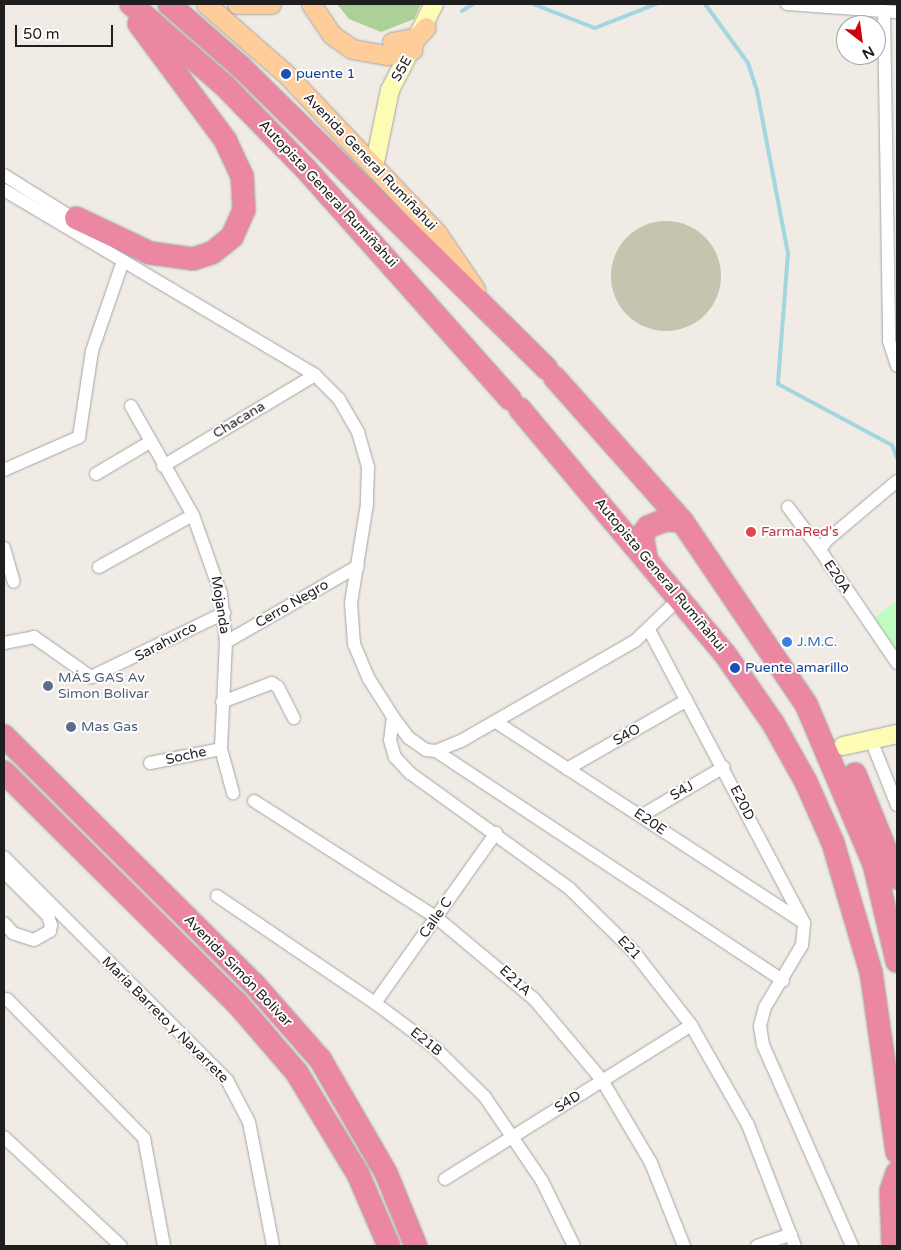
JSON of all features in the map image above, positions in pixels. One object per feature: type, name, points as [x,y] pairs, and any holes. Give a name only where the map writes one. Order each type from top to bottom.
[{"type":"highway","points":[[76,218],[150,253],[193,259],[212,253],[232,237],[244,210],[242,176],[226,141],[123,4]]},
{"type":"highway","name":"Autopista General Rumiñahui","points":[[131,4],[224,85],[373,241],[646,557],[773,723],[833,843],[871,972],[897,1152]]},
{"type":"highway","name":"Autopista General Rumiñahui","points":[[169,4],[241,66],[551,373],[682,521],[764,637],[817,723],[874,864],[897,961]]},
{"type":"highway","points":[[373,241],[396,220]]},
{"type":"highway","points":[[646,557],[642,535],[648,528],[665,520],[682,521]]},
{"type":"highway","points":[[817,723],[843,746],[897,878]]},
{"type":"highway","name":"Avenida Simón Bolívar","points":[[4,736],[254,984],[320,1059],[386,1173],[416,1246]]},
{"type":"highway","name":"Avenida Simón Bolívar","points":[[4,772],[236,1002],[297,1073],[358,1174],[389,1246]]},
{"type":"highway","points":[[894,1246],[891,1192],[897,1173]]},
{"type":"main road","name":"Avenida General Rumiñahui","points":[[206,4],[286,74],[437,233],[494,316]]},
{"type":"main road","points":[[238,4],[271,4]]},
{"type":"main road","points":[[311,4],[332,35],[352,49],[387,55],[413,50]]},
{"type":"main road","points":[[324,4],[339,26],[361,39],[398,42],[417,37],[426,27]]},
{"type":"street","name":"S5E","points":[[374,167],[390,90],[426,27],[434,4]]},
{"type":"street","points":[[787,4],[891,11],[889,341],[897,366]]},
{"type":"street","points":[[4,175],[76,218],[102,248]]},
{"type":"street","points":[[4,190],[315,375],[350,415],[365,451],[369,485],[349,623],[362,665],[409,738],[436,751],[783,981]]},
{"type":"street","points":[[4,470],[79,437],[92,351],[123,262]]},
{"type":"street","name":"Chacana","points":[[163,466],[315,375]]},
{"type":"street","name":"Mojanda","points":[[131,406],[163,466],[193,515],[214,568],[224,613],[226,642],[221,749],[233,793]]},
{"type":"street","points":[[96,474],[150,442]]},
{"type":"street","name":"E20A","points":[[897,481],[826,541],[820,550],[897,663]]},
{"type":"street","points":[[788,507],[820,550]]},
{"type":"street","points":[[99,567],[193,515]]},
{"type":"street","points":[[4,548],[14,582]]},
{"type":"street","name":"Cerro Negro","points":[[226,642],[358,566]]},
{"type":"street","points":[[436,751],[496,722],[649,630],[679,599]]},
{"type":"street","name":"Sarahurco","points":[[4,643],[34,637],[91,677],[224,613]]},
{"type":"street","name":"E20D","points":[[649,630],[724,767],[804,923]]},
{"type":"street","points":[[222,702],[272,684],[278,687],[294,718]]},
{"type":"street","name":"S4O","points":[[567,769],[687,700]]},
{"type":"street","name":"E21","points":[[394,717],[390,740],[395,757],[410,773],[496,833],[569,888],[634,952],[690,1024],[748,1125],[793,1240]]},
{"type":"street","name":"E20E","points":[[496,722],[804,923]]},
{"type":"street","points":[[843,746],[897,734]]},
{"type":"street","points":[[871,740],[897,804]]},
{"type":"street","name":"Soche","points":[[150,763],[221,749]]},
{"type":"street","name":"S4J","points":[[641,816],[724,767]]},
{"type":"street","name":"E21A","points":[[254,801],[437,918],[534,999],[602,1080],[650,1163],[684,1246]]},
{"type":"street","name":"Calle C","points":[[375,1003],[496,833]]},
{"type":"street","name":"María Barreto y Navarrete","points":[[4,857],[227,1080],[248,1122],[273,1246]]},
{"type":"street","points":[[4,872],[48,916],[51,925],[50,932],[34,940],[13,933],[4,923]]},
{"type":"street","name":"E21B","points":[[217,896],[375,1003],[434,1047],[485,1097],[514,1135],[574,1246]]},
{"type":"street","points":[[804,923],[802,945],[783,981],[766,1007],[760,1026],[763,1045],[852,1246]]},
{"type":"street","points":[[7,999],[144,1138],[164,1246]]},
{"type":"street","name":"S4D","points":[[445,1179],[690,1024]]},
{"type":"street","points":[[4,1137],[121,1246]]},
{"type":"street","points":[[757,1246],[793,1240]]},
{"type":"shaded area","points":[[666,221],[687,225],[705,237],[717,255],[721,276],[717,297],[705,315],[687,327],[666,331],[645,327],[627,315],[615,297],[611,276],[615,255],[627,237],[645,225]]},
{"type":"green space","points":[[337,4],[421,4],[414,19],[381,32],[349,19]]},
{"type":"green space","points":[[897,600],[897,663],[869,622]]},
{"type":"waterway","points":[[462,11],[473,4]]},
{"type":"waterway","points":[[533,4],[595,28],[656,4]]},
{"type":"waterway","points":[[705,4],[748,63],[757,91],[788,253],[778,384],[892,445],[897,458]]},
{"type":"place","name":"puente 1","points":[[286,74]]},
{"type":"place","name":"FarmaRed's","points":[[751,532]]},
{"type":"place","name":"J.M.C.","points":[[787,642]]},
{"type":"place","name":"Puente amarillo","points":[[735,668]]},
{"type":"place","name":"MÁS GAS Av Simon Bolivar","points":[[48,686]]},
{"type":"place","name":"Mas Gas","points":[[71,727]]}]
